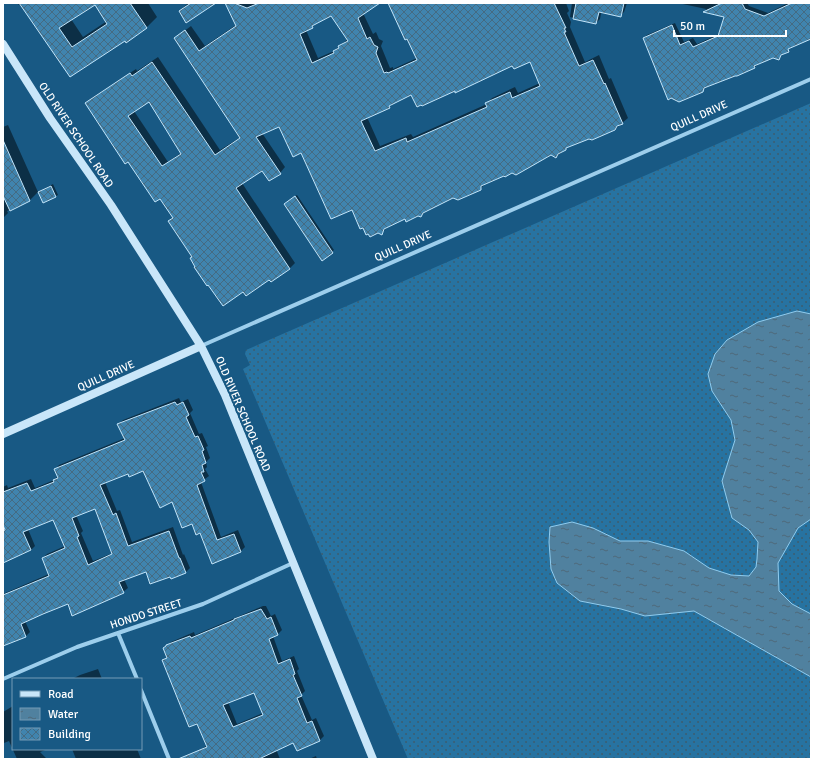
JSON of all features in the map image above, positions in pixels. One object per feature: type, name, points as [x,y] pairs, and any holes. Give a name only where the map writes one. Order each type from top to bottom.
[{"type":"main road","name":"OLD RIVER SCHOOL ROAD","points":[[3,44],[50,118],[111,205],[201,346],[225,395],[373,759]]},
{"type":"main road","name":"QUILL DRIVE","points":[[3,434],[201,346]]},
{"type":"street","name":"QUILL DRIVE","points":[[201,346],[811,79]]},
{"type":"street","name":"HONDO STREET","points":[[3,679],[77,647],[203,604],[293,563]]},
{"type":"street","points":[[118,633],[137,678]]},
{"type":"street","points":[[142,692],[169,759]]},
{"type":"shaded area","points":[[811,103],[811,759],[408,759],[243,369],[250,365],[245,354],[246,350]]},
{"type":"water","points":[[797,311],[811,314],[811,519],[798,528],[778,563],[779,591],[792,604],[811,614],[811,677],[694,611],[645,616],[621,609],[580,601],[557,583],[551,569],[549,542],[550,527],[572,522],[593,528],[620,541],[648,541],[684,551],[709,568],[731,575],[749,576],[756,567],[758,542],[749,530],[732,518],[722,481],[735,440],[731,420],[712,391],[708,374],[715,354],[727,340],[758,322]]},
{"type":"building","points":[[19,3],[130,3],[147,28],[126,43],[125,41],[70,77]],"holes":[[[95,5],[107,24],[72,47],[59,28]]]},
{"type":"building","points":[[191,3],[216,3],[186,23],[179,11]]},
{"type":"building","points":[[225,3],[234,3],[247,8],[259,3],[380,3],[358,18],[367,39],[370,37],[374,45],[378,47],[376,53],[384,73],[388,73],[417,60],[407,39],[405,40],[388,3],[554,3],[566,28],[564,28],[566,32],[564,32],[579,66],[593,60],[623,124],[617,126],[615,130],[592,140],[589,139],[566,148],[566,150],[558,154],[556,158],[551,155],[516,175],[512,173],[505,177],[504,176],[481,186],[481,190],[458,200],[453,198],[423,213],[421,217],[418,216],[406,222],[405,219],[384,229],[382,235],[378,233],[370,237],[368,234],[366,235],[363,228],[360,229],[352,210],[331,219],[301,153],[293,157],[279,127],[256,137],[281,174],[269,181],[262,171],[236,188],[290,269],[271,282],[269,280],[246,296],[243,292],[223,306],[194,267],[190,258],[192,257],[168,221],[173,218],[160,199],[155,202],[128,162],[125,164],[85,103],[130,73],[132,76],[152,62],[215,155],[240,138],[174,38],[185,30],[199,51],[236,26]],"holes":[[[331,16],[348,41],[338,46],[339,48],[333,51],[334,53],[312,63],[300,34],[313,28],[312,26]],[[530,62],[540,86],[512,98],[510,92],[485,103],[487,107],[407,142],[406,138],[375,151],[361,121],[390,108],[389,106],[411,95],[417,107],[422,106],[455,91],[455,93],[512,66],[514,69]],[[149,102],[181,154],[162,166],[128,116]]]},
{"type":"building","points":[[576,3],[624,3],[621,17],[599,12],[596,24],[573,19]]},
{"type":"building","points":[[722,3],[742,3],[745,9],[764,16],[792,3],[811,3],[811,39],[788,49],[789,52],[781,55],[779,60],[773,58],[754,66],[755,68],[737,76],[704,88],[703,92],[679,102],[671,98],[668,100],[643,38],[672,25],[680,45],[689,41],[693,47],[718,36],[724,17],[703,12]]},
{"type":"building","points":[[3,140],[30,201],[10,211],[3,196]]},
{"type":"building","points":[[51,186],[56,197],[43,203],[38,192]]},
{"type":"building","points":[[295,196],[333,253],[322,261],[284,204]]},
{"type":"building","points":[[175,402],[177,405],[183,402],[189,415],[186,417],[195,437],[198,436],[204,450],[202,451],[206,463],[202,465],[204,472],[201,472],[205,481],[197,485],[217,540],[234,534],[241,552],[212,564],[200,533],[196,535],[192,524],[182,528],[172,502],[160,508],[143,471],[129,477],[128,474],[100,485],[113,515],[116,513],[128,546],[169,531],[186,573],[171,579],[170,577],[150,584],[146,572],[119,582],[124,593],[72,616],[68,604],[43,614],[21,624],[26,637],[3,646],[3,595],[49,576],[42,558],[65,548],[53,520],[23,532],[31,550],[3,563],[3,531],[5,530],[3,525],[3,492],[27,483],[31,491],[54,482],[53,480],[58,478],[54,469],[125,440],[117,424]],"holes":[[[95,509],[112,554],[88,565],[77,537],[79,536],[72,518]]]},
{"type":"building","points":[[261,609],[267,619],[271,617],[278,635],[269,639],[278,664],[290,659],[295,674],[293,675],[302,696],[297,698],[307,723],[312,721],[320,741],[297,751],[293,743],[259,759],[178,759],[207,747],[197,724],[189,727],[162,660],[167,658],[163,648],[166,645],[190,636],[191,638]],"holes":[[[254,693],[263,715],[233,727],[223,705]]]}]
